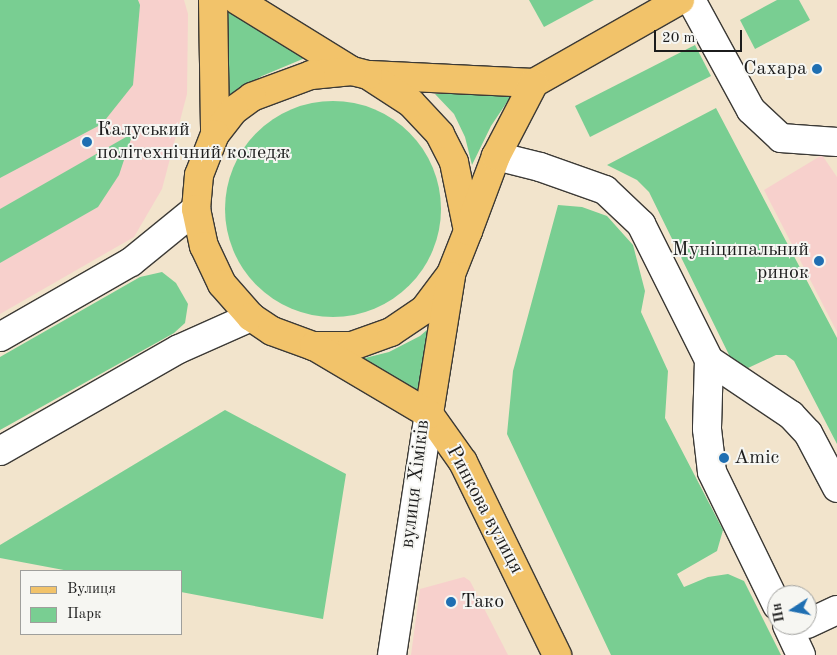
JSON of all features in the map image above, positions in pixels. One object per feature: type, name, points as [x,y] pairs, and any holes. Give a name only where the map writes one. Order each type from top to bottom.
[{"type":"main road","points":[[213,0],[215,134]]},
{"type":"main road","points":[[237,0],[411,103],[440,134],[454,162],[468,232]]},
{"type":"main road","points":[[451,274],[424,310],[391,332],[352,346],[313,346],[272,331],[251,316],[222,284],[204,246],[196,209],[199,175],[215,134],[234,110],[252,97],[311,74],[360,73],[534,82],[680,0]]},
{"type":"main road","points":[[429,414],[451,274],[496,156],[534,82]]},
{"type":"main road","name":"вулиця Хіміків","points":[[313,346],[429,414]]},
{"type":"main road","name":"Ринкова вулиця","points":[[429,414],[463,462],[557,655]]},
{"type":"street","points":[[691,0],[751,110],[781,138],[832,147]]},
{"type":"street","points":[[496,156],[590,183],[625,205],[655,246],[709,360],[707,429],[712,472],[767,585]]},
{"type":"street","points":[[0,337],[132,262],[196,209]]},
{"type":"street","points":[[0,451],[179,348],[251,316]]},
{"type":"street","points":[[709,360],[792,415],[808,433],[837,488]]},
{"type":"street","name":"вулиця Хіміків","points":[[392,655],[429,414]]},
{"type":"street","points":[[817,621],[837,610]]},
{"type":"shaded area","name":"Калуський політехнічний коледж","points":[[0,0],[184,0],[188,14],[187,94],[162,189],[134,237],[0,314]]},
{"type":"shaded area","name":"Муніципальний ринок","points":[[822,155],[837,177],[837,332],[764,190]]},
{"type":"shaded area","points":[[464,577],[470,581],[508,655],[411,655],[420,589]]},
{"type":"green space","points":[[0,0],[138,0],[140,5],[133,85],[102,124],[0,178]]},
{"type":"green space","points":[[529,0],[594,0],[544,27]]},
{"type":"green space","points":[[777,0],[799,0],[810,20],[755,49],[740,20]]},
{"type":"green space","points":[[228,7],[265,34],[305,58],[262,76],[227,97]]},
{"type":"green space","points":[[695,45],[711,76],[590,137],[575,106]]},
{"type":"green space","points":[[513,93],[491,126],[472,165],[465,137],[454,114],[435,94]]},
{"type":"green space","points":[[322,101],[344,101],[374,109],[393,119],[410,132],[423,149],[433,168],[441,198],[441,220],[433,250],[423,269],[410,286],[393,299],[364,313],[344,317],[322,317],[302,313],[282,304],[264,293],[249,278],[229,240],[225,220],[225,198],[229,178],[238,158],[249,140],[264,125],[302,105]]},
{"type":"green space","points":[[716,108],[837,338],[837,444],[794,361],[786,355],[776,355],[748,368],[733,363],[649,192],[637,180],[607,165]]},
{"type":"green space","points":[[133,133],[119,175],[98,207],[0,263],[0,209]]},
{"type":"green space","points":[[558,205],[582,207],[607,216],[633,245],[645,291],[641,312],[668,371],[665,418],[723,530],[717,551],[677,574],[684,587],[708,577],[728,574],[744,581],[767,627],[767,635],[771,635],[781,655],[611,655],[507,434],[513,371]]},
{"type":"green space","points":[[162,272],[176,283],[188,304],[185,323],[174,333],[0,430],[0,357],[140,277]]},
{"type":"green space","points":[[436,322],[418,396],[361,359],[389,352],[420,336]]},
{"type":"green space","points":[[225,410],[346,474],[323,619],[182,592],[182,570],[64,570],[0,558],[0,545]]},
{"type":"place","name":"Сахара","points":[[817,69]]},
{"type":"place","name":"Калуський політехнічний коледж","points":[[87,142]]},
{"type":"place","name":"Муніципальний ринок","points":[[819,261]]},
{"type":"place","name":"Amic","points":[[724,458]]},
{"type":"place","name":"Тако","points":[[451,602]]}]
